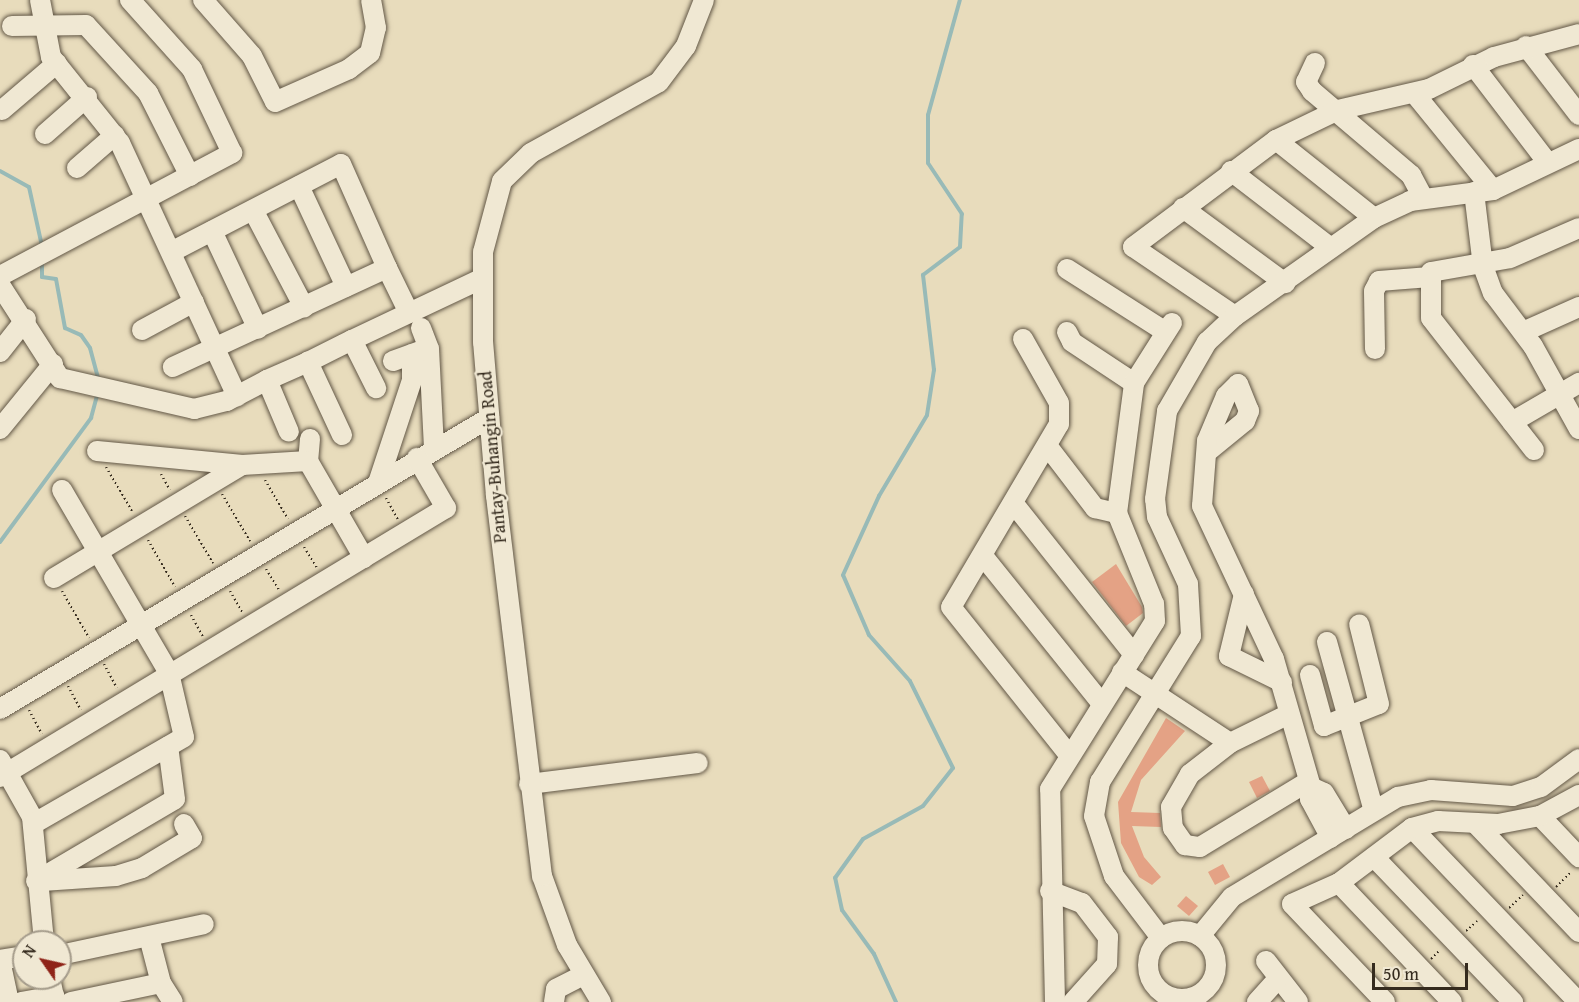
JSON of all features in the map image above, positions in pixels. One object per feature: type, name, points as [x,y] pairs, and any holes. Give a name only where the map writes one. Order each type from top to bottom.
[{"type":"street","points":[[40,0],[42,23],[57,63],[87,97],[115,135],[173,251],[213,347],[237,396]]},
{"type":"street","points":[[0,276],[232,153],[192,69],[130,0]]},
{"type":"street","points":[[203,0],[252,56],[275,102],[349,69],[370,53],[376,28],[371,0]]},
{"type":"street","name":"Pantay-Buhangin Road","points":[[601,1002],[583,975],[545,895],[529,784],[489,418],[481,279],[487,227],[502,181],[531,153],[659,82],[686,46],[704,0]]},
{"type":"street","points":[[12,26],[42,23],[86,25],[148,93],[190,176]]},
{"type":"street","points":[[1235,316],[1132,247],[1231,171],[1276,140],[1338,110],[1414,93],[1473,65],[1526,46],[1579,34]]},
{"type":"street","points":[[1526,46],[1579,115]]},
{"type":"street","points":[[2,110],[57,63]]},
{"type":"street","points":[[1315,63],[1306,82],[1411,175],[1424,198]]},
{"type":"street","points":[[1473,65],[1548,163]]},
{"type":"street","points":[[1414,93],[1484,191],[1484,266],[1493,293],[1523,332],[1579,429]]},
{"type":"street","points":[[45,134],[87,97]]},
{"type":"street","points":[[77,168],[115,135]]},
{"type":"street","points":[[1276,140],[1374,218]]},
{"type":"street","points":[[1161,938],[1114,876],[1094,816],[1100,782],[1185,649],[1194,616],[1188,584],[1157,516],[1164,421],[1207,342],[1235,316],[1285,283],[1374,218],[1424,198],[1484,191],[1579,149]]},
{"type":"street","points":[[173,251],[341,164],[387,268],[415,320],[432,399],[434,447]]},
{"type":"street","points":[[1231,171],[1331,248]]},
{"type":"street","points":[[298,186],[346,287]]},
{"type":"street","points":[[1183,208],[1285,283]]},
{"type":"street","points":[[253,210],[304,308]]},
{"type":"street","points":[[1534,450],[1431,318],[1431,272],[1484,266],[1579,228]]},
{"type":"street","points":[[213,231],[258,329]]},
{"type":"street","points":[[173,367],[387,268]]},
{"type":"street","points":[[1055,1002],[1050,891],[1050,789],[1069,755],[1155,621],[1154,604],[1117,513],[1134,383],[1169,327],[1067,269]]},
{"type":"street","points":[[1375,349],[1374,291],[1379,281],[1430,277]]},
{"type":"street","points":[[0,285],[26,320],[57,371],[130,397],[194,409],[237,396],[351,340],[415,320],[481,279]]},
{"type":"street","points":[[142,330],[194,302]]},
{"type":"street","points":[[1523,332],[1579,307]]},
{"type":"street","points":[[0,352],[26,320]]},
{"type":"street","points":[[1067,332],[1072,342],[1134,383]]},
{"type":"street","points":[[1023,339],[1059,403],[1059,424],[1049,448],[951,607],[1069,755]]},
{"type":"street","points":[[351,340],[376,388]]},
{"type":"street","points":[[393,361],[421,351]]},
{"type":"street","points":[[378,483],[408,398],[421,351]]},
{"type":"street","points":[[308,362],[342,435]]},
{"type":"street","points":[[0,429],[57,371]]},
{"type":"street","points":[[267,380],[290,432]]},
{"type":"street","points":[[1512,422],[1558,392],[1579,383]]},
{"type":"street","points":[[408,398],[432,399]]},
{"type":"street","points":[[0,709],[335,509],[434,447],[489,418]]},
{"type":"street","points":[[310,439],[308,461],[364,558]]},
{"type":"street","points":[[1049,448],[1095,508],[1117,513]]},
{"type":"street","points":[[97,451],[242,465],[308,461]]},
{"type":"street","points":[[1207,452],[1202,506],[1244,594],[1282,682],[1310,784],[1324,793],[1339,833]]},
{"type":"street","points":[[42,930],[36,881],[33,824],[2,770],[49,747],[446,508],[417,458]]},
{"type":"street","points":[[54,578],[242,465]]},
{"type":"street","points":[[33,824],[184,736],[169,673],[62,490]]},
{"type":"street","points":[[1014,504],[1134,655]]},
{"type":"street","points":[[983,556],[1102,704]]},
{"type":"street","points":[[1244,594],[1228,656],[1282,682]]},
{"type":"street","points":[[1310,675],[1324,726],[1348,720],[1379,704],[1359,624]]},
{"type":"street","points":[[1327,642],[1374,811]]},
{"type":"street","points":[[1122,672],[1230,743]]},
{"type":"street","points":[[1289,714],[1230,743],[1190,774],[1171,807],[1173,828],[1185,845],[1200,847],[1310,784]]},
{"type":"street","points":[[36,881],[175,799],[168,746]]},
{"type":"street","points":[[1200,936],[1232,897],[1398,797],[1431,790],[1513,796],[1542,787],[1579,759]]},
{"type":"street","points":[[529,784],[698,763]]},
{"type":"street","points":[[1386,1002],[1292,904],[1339,883],[1412,828],[1438,821],[1476,824],[1540,816],[1579,795]]},
{"type":"street","points":[[1540,816],[1579,857]]},
{"type":"street","points":[[36,881],[116,876],[142,868],[192,838],[184,824]]},
{"type":"street","points":[[1476,824],[1579,932]]},
{"type":"street","points":[[1412,828],[1578,1002]]},
{"type":"street","points":[[1374,857],[1513,1002]]},
{"type":"street","points":[[1339,883],[1452,1002]]},
{"type":"street","points":[[1050,891],[1082,903],[1108,937],[1107,964],[1073,1002]]},
{"type":"street","points":[[72,953],[204,924]]},
{"type":"street","points":[[1176,932],[1200,936],[1216,964],[1203,998],[1171,998],[1154,985],[1148,964],[1161,938],[1176,932]]},
{"type":"street","points":[[149,937],[161,983],[173,1002]]},
{"type":"street","points":[[9,1002],[0,960],[12,958]]},
{"type":"street","points":[[1266,961],[1277,980],[1298,1002]]},
{"type":"street","points":[[554,1002],[556,989],[583,975]]},
{"type":"street","points":[[1257,1002],[1277,980]]},
{"type":"street","points":[[21,1002],[58,995],[161,983]]},
{"type":"path","points":[[97,451],[210,649]]},
{"type":"path","points":[[151,456],[250,626]]},
{"type":"path","points":[[378,483],[405,533]]},
{"type":"path","points":[[60,673],[88,723]]},
{"type":"path","points":[[22,696],[49,747]]},
{"type":"path","points":[[1420,969],[1454,940],[1494,913],[1539,891],[1579,865]]},
{"type":"building","points":[[1116,564],[1142,607],[1143,613],[1126,626],[1092,582]]},
{"type":"building","points":[[1166,718],[1185,731],[1141,780],[1131,812],[1160,813],[1161,827],[1132,826],[1144,857],[1161,877],[1152,885],[1139,877],[1121,843],[1118,802]]},
{"type":"building","points":[[1262,776],[1270,791],[1257,798],[1249,782]]},
{"type":"building","points":[[1223,864],[1230,877],[1215,885],[1208,872]]},
{"type":"building","points":[[1186,896],[1198,906],[1189,916],[1177,906]]},
{"type":"waterway","points":[[896,1002],[874,954],[842,910],[835,878],[863,839],[923,806],[953,768],[910,681],[869,635],[843,575],[879,496],[927,415],[934,370],[923,275],[960,247],[962,214],[928,163],[928,115],[960,0]]},
{"type":"waterway","points":[[0,171],[29,187],[42,246]]},
{"type":"waterway","points":[[42,260],[42,277],[56,279],[65,328],[81,335],[90,348],[99,382]]},
{"type":"waterway","points":[[0,542],[91,418],[98,392]]}]
